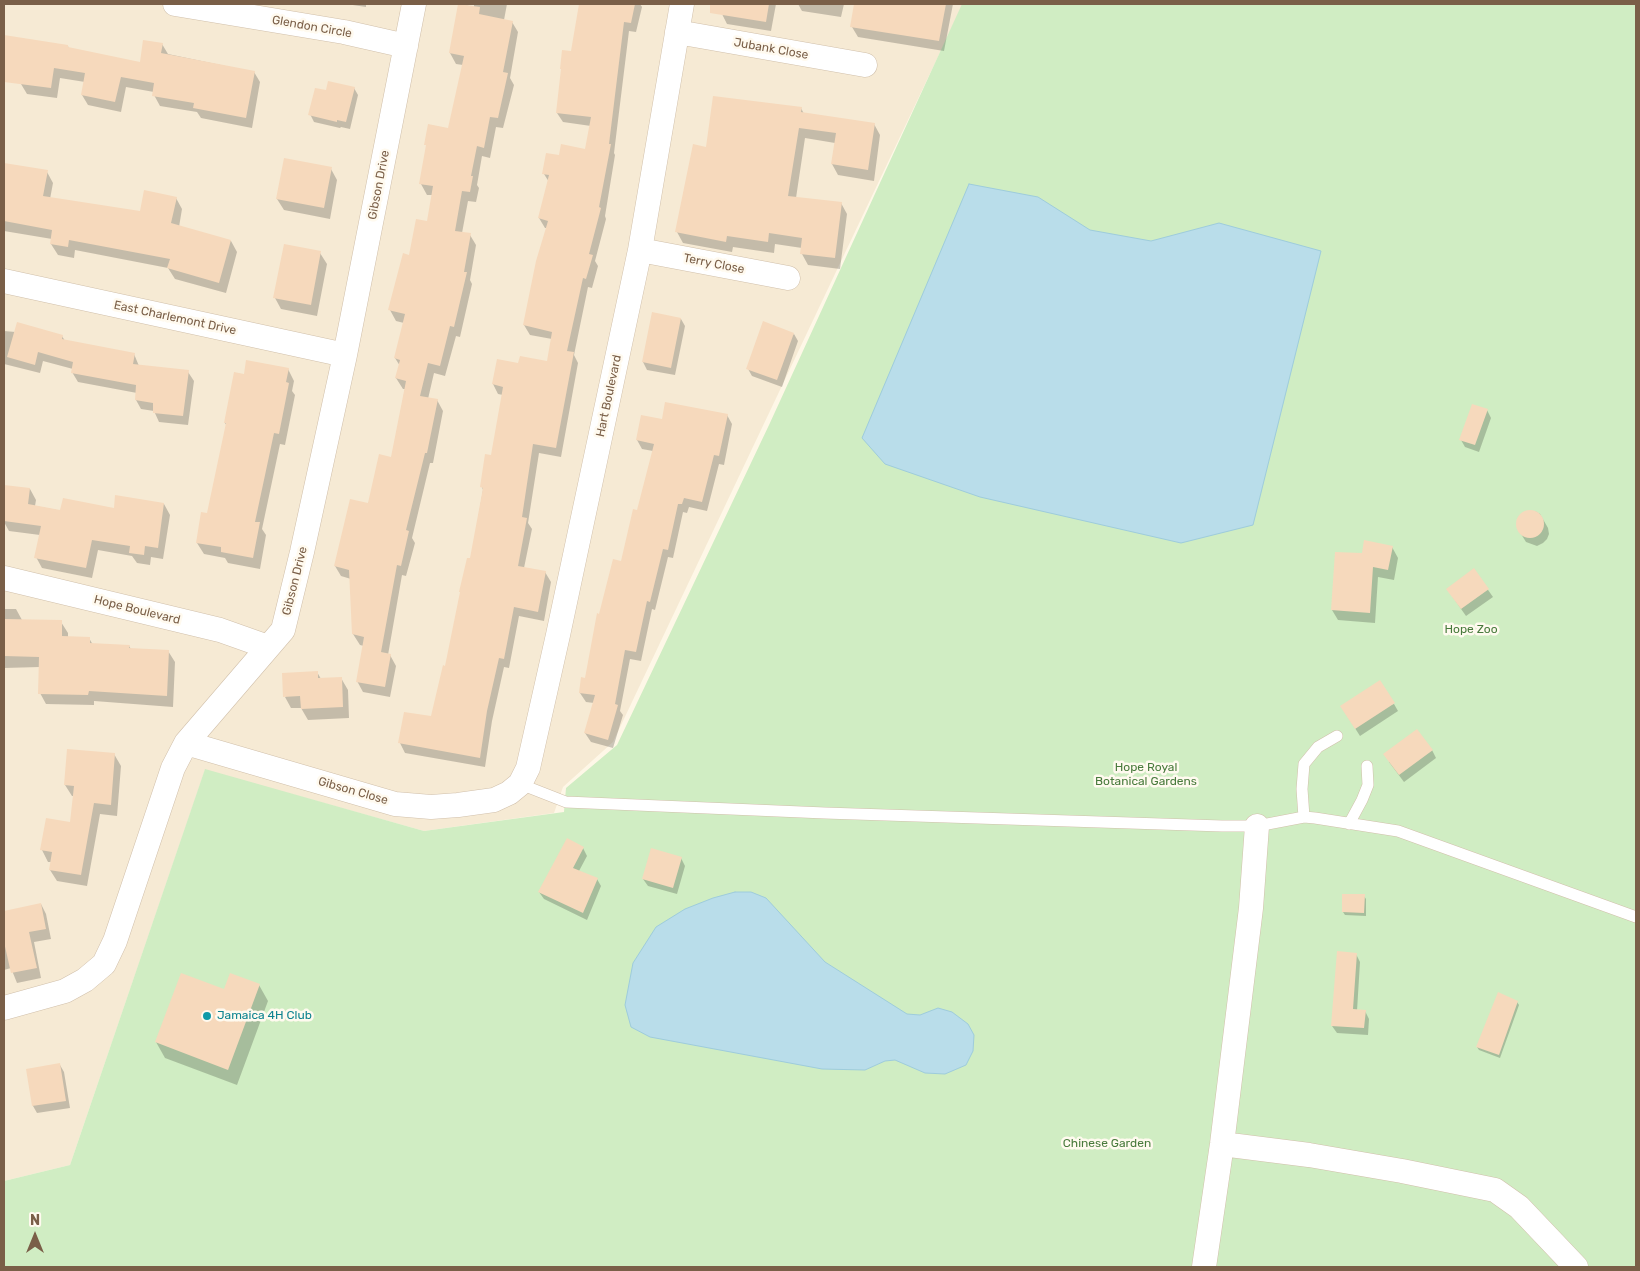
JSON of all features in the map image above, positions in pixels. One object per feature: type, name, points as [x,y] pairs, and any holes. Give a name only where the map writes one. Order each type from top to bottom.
[{"type":"street","name":"Glendon Circle","points":[[174,4],[344,32],[406,46]]},
{"type":"street","points":[[406,46],[414,4]]},
{"type":"street","name":"Hart Boulevard","points":[[520,784],[528,768],[558,635],[640,250],[682,4]]},
{"type":"street","name":"Jubank Close","points":[[677,32],[865,65]]},
{"type":"street","name":"Gibson Drive","points":[[4,1008],[65,991],[85,980],[104,964],[114,941],[173,768],[186,743],[283,630],[346,355],[406,46]]},
{"type":"street","name":"Terry Close","points":[[640,250],[788,278]]},
{"type":"street","name":"East Charlemont Drive","points":[[4,281],[346,355]]},
{"type":"street","name":"Hope Boulevard","points":[[4,578],[220,630],[268,647]]},
{"type":"street","name":"Gibson Close","points":[[186,743],[395,804],[431,807],[494,800],[509,793],[520,784]]},
{"type":"street","points":[[1204,1267],[1222,1144],[1251,908],[1257,826]]},
{"type":"street","points":[[1222,1144],[1309,1155],[1495,1190],[1519,1208],[1576,1267]]},
{"type":"lane","points":[[1304,817],[1302,789],[1304,764],[1318,747],[1337,736]]},
{"type":"lane","points":[[1349,824],[1368,785],[1366,766]]},
{"type":"lane","points":[[520,784],[566,802],[825,813],[1257,826],[1304,817],[1398,832],[1636,917]]},
{"type":"shaded area","points":[[4,4],[963,4],[613,742],[563,787],[554,813],[424,831],[205,770],[70,1165],[4,1181]]},
{"type":"green space","name":"Hope Royal Botanical Gardens","points":[[962,4],[1636,4],[1636,1267],[4,1267],[4,1181],[70,1165],[205,769],[424,831],[564,812],[566,788],[617,745],[769,425]]},
{"type":"water","points":[[969,184],[1038,197],[1090,230],[1151,241],[1219,223],[1321,251],[1253,525],[1181,543],[980,497],[885,464],[862,438]]},
{"type":"water","points":[[735,892],[751,892],[766,898],[825,962],[907,1014],[920,1015],[938,1008],[952,1012],[968,1024],[974,1035],[973,1051],[966,1065],[945,1074],[925,1073],[895,1060],[885,1061],[865,1070],[822,1069],[650,1037],[631,1027],[625,1005],[633,963],[656,927],[685,909]]},
{"type":"building","points":[[458,4],[480,7],[479,14],[513,21],[503,72],[508,73],[498,118],[490,117],[484,148],[477,146],[470,192],[462,191],[455,231],[471,233],[464,272],[467,272],[454,327],[450,326],[440,366],[428,363],[420,396],[438,399],[427,453],[425,453],[406,530],[409,531],[401,566],[397,565],[381,652],[391,654],[385,687],[356,682],[364,637],[352,634],[349,570],[334,566],[350,499],[368,503],[379,454],[391,457],[406,381],[395,378],[400,360],[394,358],[405,314],[388,310],[403,253],[409,255],[416,219],[427,221],[433,186],[419,184],[426,145],[424,145],[428,124],[448,128],[464,56],[449,53]]},
{"type":"building","points":[[579,4],[635,4],[631,23],[624,22],[609,144],[611,144],[599,207],[601,208],[589,254],[593,255],[586,279],[583,278],[567,351],[574,352],[556,448],[533,444],[522,517],[527,518],[518,566],[546,571],[538,612],[514,607],[504,659],[499,658],[487,711],[480,758],[398,743],[404,712],[431,716],[443,665],[445,666],[459,592],[467,558],[470,558],[483,488],[480,487],[485,454],[491,455],[503,387],[492,384],[497,359],[518,363],[520,356],[547,361],[552,332],[523,325],[536,261],[548,221],[538,218],[549,175],[542,174],[546,153],[559,155],[561,144],[585,149],[591,117],[556,113],[562,50],[571,51]]},
{"type":"building","points":[[710,4],[769,4],[766,22],[710,13]]},
{"type":"building","points":[[854,4],[946,4],[939,41],[850,27]]},
{"type":"building","points":[[4,35],[68,45],[68,47],[140,62],[143,40],[163,43],[161,53],[255,71],[246,118],[193,108],[194,103],[152,96],[154,83],[121,77],[115,102],[81,95],[85,73],[54,68],[51,88],[4,82]]},
{"type":"building","points":[[328,81],[355,87],[346,122],[337,120],[337,122],[308,115],[315,88],[326,90]]},
{"type":"building","points":[[713,96],[802,107],[801,112],[875,123],[868,170],[831,164],[836,133],[799,128],[788,196],[842,202],[835,258],[800,254],[802,238],[769,233],[768,242],[727,236],[726,242],[675,232],[693,144],[706,147]]},
{"type":"building","points":[[284,158],[332,167],[324,208],[276,199]]},
{"type":"building","points":[[4,163],[48,170],[43,196],[140,211],[144,190],[177,197],[171,223],[231,240],[219,283],[167,268],[170,259],[69,240],[68,247],[50,244],[52,230],[4,221]]},
{"type":"building","points":[[284,244],[321,251],[311,305],[273,298]]},
{"type":"building","points":[[652,312],[681,318],[671,368],[642,362]]},
{"type":"building","points":[[763,321],[794,333],[777,380],[746,369]]},
{"type":"building","points":[[17,322],[63,335],[62,339],[135,353],[133,364],[189,370],[183,416],[153,413],[153,403],[135,400],[136,385],[71,373],[73,362],[38,352],[35,365],[7,357]]},
{"type":"building","points":[[246,360],[289,368],[286,382],[289,383],[279,434],[274,433],[255,522],[260,522],[253,558],[221,552],[221,547],[196,543],[201,512],[207,513],[226,423],[224,423],[234,372],[244,374]]},
{"type":"building","points":[[665,402],[728,414],[719,456],[714,455],[702,502],[684,498],[682,504],[678,504],[668,550],[663,549],[650,602],[647,601],[636,652],[625,650],[615,704],[618,705],[608,740],[584,733],[595,695],[579,693],[581,677],[585,678],[597,613],[599,614],[613,559],[621,561],[633,509],[637,510],[654,444],[636,440],[641,415],[662,419]]},
{"type":"building","points":[[1472,404],[1488,409],[1475,445],[1459,440]]},
{"type":"building","points":[[4,485],[30,488],[28,504],[60,510],[63,498],[114,508],[115,495],[164,503],[158,548],[145,546],[144,555],[129,553],[130,546],[92,540],[86,568],[34,558],[41,526],[4,521]]},
{"type":"building","points":[[1530,510],[1540,514],[1544,524],[1540,534],[1530,538],[1520,534],[1516,524],[1520,514]]},
{"type":"building","points":[[1364,540],[1393,546],[1388,570],[1373,567],[1370,613],[1331,610],[1335,552],[1362,553]]},
{"type":"building","points":[[1474,568],[1489,589],[1461,609],[1446,589]]},
{"type":"building","points":[[4,619],[62,620],[62,636],[90,637],[90,643],[130,645],[129,648],[169,650],[167,696],[89,691],[88,695],[38,694],[39,657],[4,656]]},
{"type":"building","points":[[318,671],[318,678],[342,677],[343,707],[301,709],[300,696],[283,697],[282,673]]},
{"type":"building","points":[[1380,680],[1395,703],[1355,729],[1340,706]]},
{"type":"building","points":[[1417,729],[1433,750],[1399,775],[1383,754]]},
{"type":"building","points":[[67,749],[115,753],[111,805],[94,803],[81,875],[49,870],[52,852],[40,850],[46,818],[70,822],[74,786],[64,785]]},
{"type":"building","points":[[567,838],[584,847],[573,868],[598,878],[583,913],[538,892]]},
{"type":"building","points":[[651,848],[682,857],[673,888],[642,879]]},
{"type":"building","points":[[1342,894],[1365,894],[1364,913],[1342,912]]},
{"type":"building","points":[[41,903],[46,929],[29,932],[37,968],[11,973],[4,942],[4,911]]},
{"type":"building","points":[[1337,951],[1357,953],[1353,1009],[1366,1010],[1364,1028],[1331,1026]]},
{"type":"building","name":"Jamaica 4H Club","points":[[181,973],[224,989],[230,973],[260,984],[228,1070],[155,1042]]},
{"type":"building","points":[[1498,992],[1518,1001],[1499,1055],[1476,1047]]},
{"type":"building","points":[[60,1063],[66,1101],[32,1106],[26,1069]]},
{"type":"place","name":"Jamaica 4H Club","points":[[207,1016]]},
{"type":"park label","name":"Hope Zoo","points":[[1471,630]]},
{"type":"park label","name":"Chinese Garden","points":[[1107,1144]]}]
